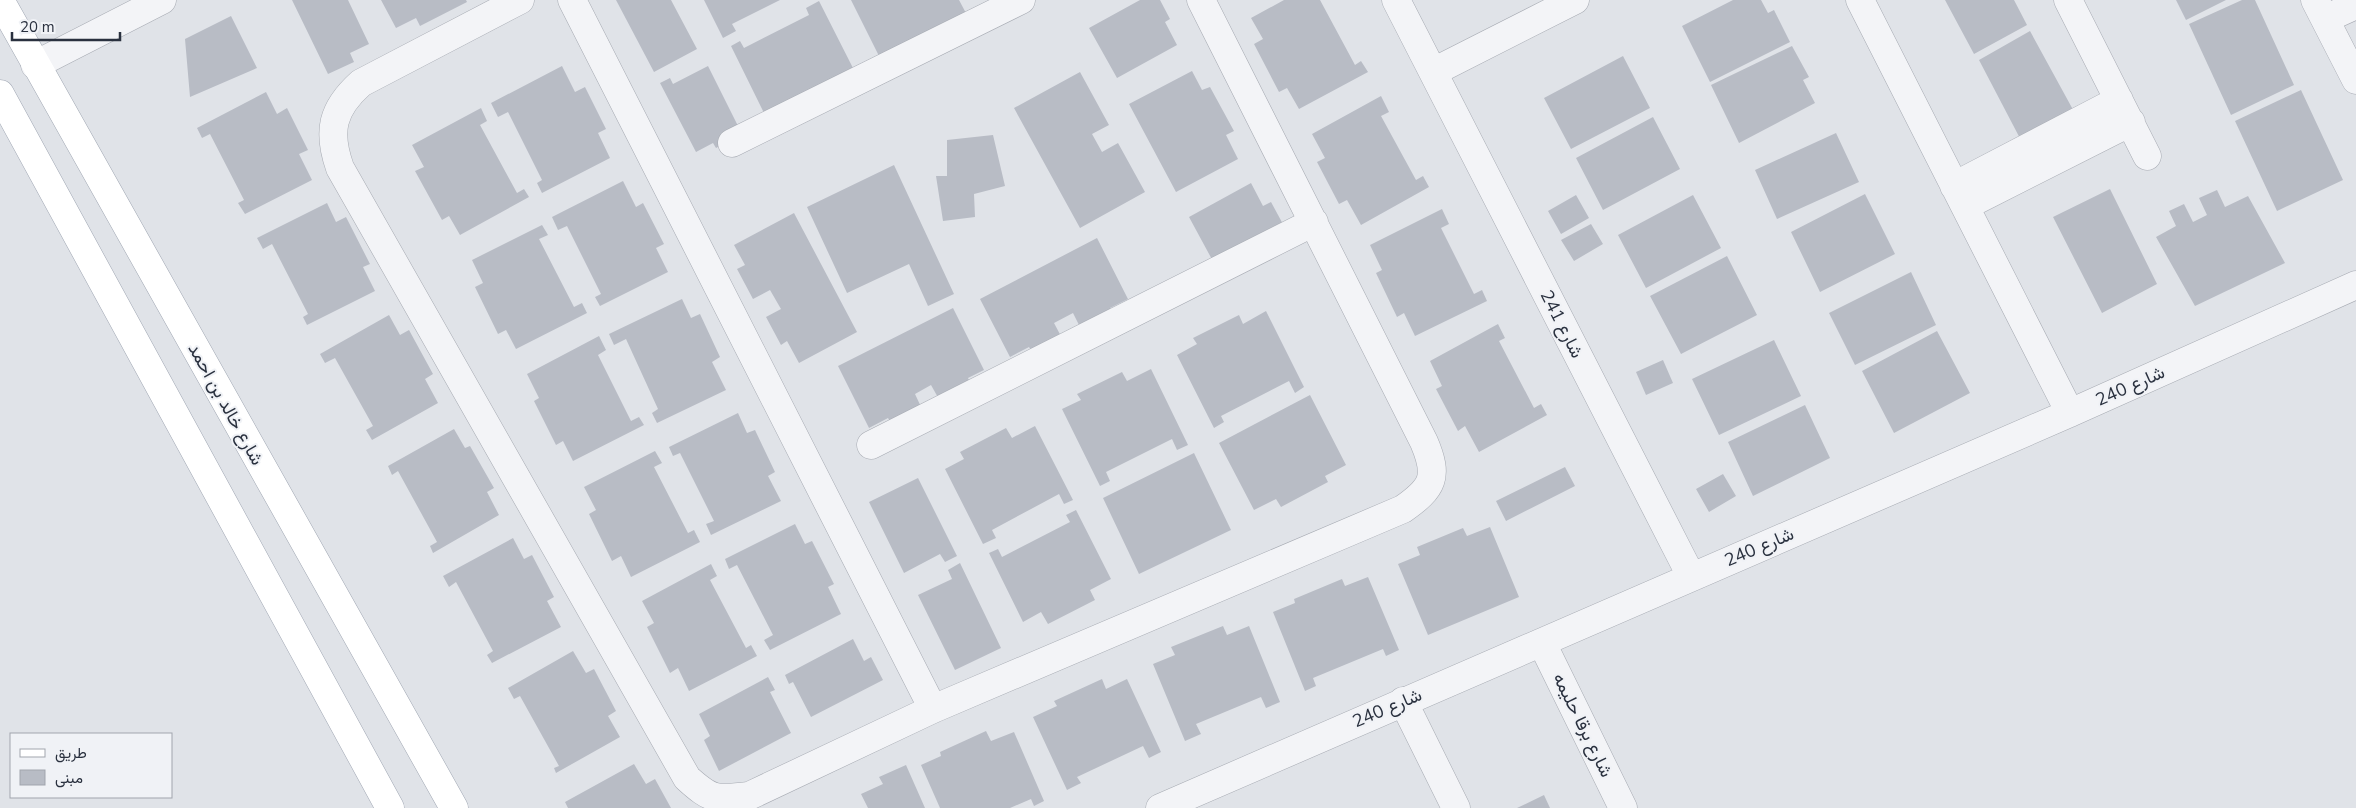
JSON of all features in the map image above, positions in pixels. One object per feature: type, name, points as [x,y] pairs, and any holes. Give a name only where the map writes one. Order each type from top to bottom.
[{"type":"main road","name":"شارع خالد بن احمد","points":[[0,0],[454,808]]},
{"type":"main road","points":[[0,94],[390,808]]},
{"type":"street","points":[[35,65],[162,0]]},
{"type":"street","points":[[520,0],[361,83],[347,95],[337,112],[332,130],[333,150],[340,168],[687,778],[706,795],[752,802],[933,708],[1403,509],[1423,495],[1432,479],[1431,458],[1202,0]]},
{"type":"street","points":[[572,0],[933,708]]},
{"type":"street","points":[[732,143],[1021,0]]},
{"type":"street","name":"شارع 241","points":[[1396,0],[1692,576]]},
{"type":"street","points":[[1433,72],[1575,0]]},
{"type":"street","points":[[1860,0],[2070,413]]},
{"type":"street","points":[[2068,0],[2147,156]]},
{"type":"street","points":[[2356,5],[2320,10],[2356,80]]},
{"type":"street","points":[[1960,196],[2125,111]]},
{"type":"street","points":[[871,445],[1314,222]]},
{"type":"street","name":"شارع 240","points":[[1160,808],[2070,413],[2356,285]]},
{"type":"street","name":"شارع برقا حليمه","points":[[1542,643],[1623,808]]},
{"type":"street","points":[[1403,701],[1456,808]]},
{"type":"building","points":[[292,0],[348,0],[369,44],[350,53],[354,62],[328,74]]},
{"type":"building","points":[[381,0],[466,0],[467,2],[420,26],[416,18],[396,28]]},
{"type":"building","points":[[616,0],[671,0],[697,49],[654,72]]},
{"type":"building","points":[[704,0],[780,0],[732,24],[736,31],[723,38]]},
{"type":"building","points":[[851,0],[959,0],[967,15],[881,60]]},
{"type":"building","points":[[1140,0],[1160,0],[1170,19],[1165,22],[1177,45],[1117,78],[1089,28]]},
{"type":"building","points":[[1284,0],[1320,0],[1355,65],[1361,61],[1368,72],[1299,109],[1287,88],[1279,92],[1254,44],[1263,39],[1251,18]]},
{"type":"building","points":[[1733,0],[1761,0],[1768,13],[1774,10],[1790,42],[1710,82],[1682,26]]},
{"type":"building","points":[[1945,0],[2014,0],[2027,25],[1974,54]]},
{"type":"building","points":[[2176,0],[2226,0],[2186,20]]},
{"type":"building","points":[[2242,0],[2255,0],[2294,85],[2231,115],[2189,24]]},
{"type":"building","points":[[819,1],[855,72],[766,117],[731,46],[740,41],[744,48],[809,15],[806,8]]},
{"type":"building","points":[[231,16],[257,68],[190,97],[185,39]]},
{"type":"building","points":[[2030,31],[2077,117],[2024,146],[1979,60]]},
{"type":"building","points":[[1792,46],[1809,77],[1803,80],[1815,103],[1739,143],[1711,85]]},
{"type":"building","points":[[1623,56],[1650,108],[1571,149],[1544,98]]},
{"type":"building","points":[[562,66],[575,92],[585,87],[606,129],[598,133],[610,158],[542,193],[537,183],[542,180],[508,112],[498,117],[491,103]]},
{"type":"building","points":[[708,66],[742,134],[716,148],[713,143],[696,152],[660,83],[670,78],[673,84]]},
{"type":"building","points":[[1192,71],[1202,90],[1210,87],[1234,131],[1226,135],[1238,159],[1176,192],[1129,104]]},
{"type":"building","points":[[1080,72],[1109,125],[1092,134],[1102,152],[1118,143],[1145,192],[1080,228],[1014,108]]},
{"type":"building","points":[[2301,90],[2343,180],[2277,211],[2235,121]]},
{"type":"building","points":[[266,92],[277,114],[287,108],[308,150],[299,154],[312,180],[245,214],[238,203],[244,200],[210,134],[202,138],[197,128]]},
{"type":"building","points":[[1381,96],[1389,112],[1381,116],[1416,180],[1423,176],[1429,187],[1361,225],[1347,200],[1339,204],[1317,162],[1325,158],[1312,134]]},
{"type":"building","points":[[481,108],[487,121],[480,125],[517,193],[524,189],[529,197],[460,235],[449,216],[442,220],[415,171],[424,167],[412,145]]},
{"type":"building","points":[[1653,117],[1680,169],[1603,210],[1576,158]]},
{"type":"building","points":[[1836,133],[1859,182],[1777,219],[1755,170]]},
{"type":"building","points":[[993,135],[1005,186],[974,194],[975,217],[943,221],[936,176],[947,176],[947,140]]},
{"type":"building","points":[[894,165],[954,294],[928,306],[909,264],[847,293],[807,207]]},
{"type":"building","points":[[623,181],[636,207],[643,203],[664,244],[656,248],[668,272],[600,306],[595,297],[601,294],[567,226],[558,230],[552,217]]},
{"type":"building","points":[[1251,183],[1263,206],[1271,202],[1284,226],[1215,265],[1189,217]]},
{"type":"building","points":[[2110,189],[2157,284],[2102,313],[2053,217]]},
{"type":"building","points":[[2217,190],[2225,207],[2248,196],[2285,263],[2195,306],[2156,237],[2176,226],[2169,211],[2184,204],[2193,222],[2207,215],[2199,198]]},
{"type":"building","points":[[1865,194],[1895,254],[1820,292],[1791,232]]},
{"type":"building","points":[[1576,195],[1589,218],[1561,234],[1548,211]]},
{"type":"building","points":[[1693,195],[1721,248],[1646,288],[1618,235]]},
{"type":"building","points":[[327,203],[336,222],[346,217],[370,264],[363,267],[375,291],[307,325],[303,317],[308,314],[272,244],[263,249],[257,238]]},
{"type":"building","points":[[1442,209],[1449,224],[1441,228],[1474,294],[1482,290],[1487,301],[1415,336],[1404,313],[1397,317],[1376,273],[1382,270],[1370,245]]},
{"type":"building","points":[[794,213],[857,332],[799,363],[787,341],[781,345],[766,317],[781,309],[770,290],[753,299],[737,269],[745,265],[734,245]]},
{"type":"building","points":[[1591,224],[1603,244],[1574,261],[1561,240]]},
{"type":"building","points":[[542,225],[548,235],[539,239],[574,307],[582,303],[587,313],[516,349],[506,330],[498,334],[475,287],[483,283],[472,260]]},
{"type":"building","points":[[1097,238],[1128,299],[1110,308],[1113,315],[1082,331],[1073,313],[1054,323],[1063,340],[1034,355],[1029,347],[1010,357],[980,299]]},
{"type":"building","points":[[1727,256],[1757,315],[1681,354],[1650,296]]},
{"type":"building","points":[[1911,272],[1936,325],[1855,365],[1829,313]]},
{"type":"building","points":[[682,299],[691,318],[700,314],[720,357],[712,362],[726,390],[657,423],[652,413],[658,409],[626,339],[614,345],[609,334]]},
{"type":"building","points":[[953,308],[984,370],[968,378],[971,385],[940,401],[931,385],[915,394],[922,409],[892,425],[888,418],[869,428],[838,366]]},
{"type":"building","points":[[1266,311],[1304,387],[1295,393],[1289,381],[1221,416],[1224,422],[1214,428],[1177,355],[1197,344],[1193,338],[1239,315],[1243,324]]},
{"type":"building","points":[[389,315],[400,335],[409,330],[433,374],[425,379],[438,403],[372,440],[366,430],[373,426],[335,358],[325,363],[320,354]]},
{"type":"building","points":[[1498,324],[1505,338],[1499,341],[1534,408],[1541,404],[1547,415],[1479,452],[1465,426],[1458,431],[1436,389],[1442,386],[1430,361]]},
{"type":"building","points":[[1937,331],[1970,393],[1894,433],[1862,371]]},
{"type":"building","points":[[599,336],[606,350],[598,355],[631,421],[639,417],[644,425],[573,461],[563,441],[556,445],[534,401],[539,398],[527,374]]},
{"type":"building","points":[[1774,340],[1801,396],[1719,435],[1692,379]]},
{"type":"building","points":[[1663,360],[1673,383],[1646,395],[1636,372]]},
{"type":"building","points":[[1151,369],[1188,445],[1177,450],[1172,439],[1106,472],[1110,481],[1100,486],[1062,409],[1081,400],[1077,394],[1122,372],[1127,381]]},
{"type":"building","points":[[1310,395],[1346,465],[1325,476],[1328,482],[1281,507],[1276,499],[1254,510],[1219,443]]},
{"type":"building","points":[[1805,405],[1830,458],[1753,496],[1728,442]]},
{"type":"building","points":[[738,413],[747,433],[755,430],[775,472],[768,476],[781,501],[711,535],[706,524],[714,521],[680,453],[673,456],[669,447]]},
{"type":"building","points":[[1035,426],[1073,500],[1064,504],[1059,494],[992,530],[996,538],[983,544],[945,469],[964,459],[960,452],[1006,428],[1012,438]]},
{"type":"building","points":[[454,429],[465,448],[470,446],[494,488],[487,492],[499,515],[433,553],[430,546],[437,542],[398,471],[392,475],[388,466]]},
{"type":"building","points":[[655,451],[662,463],[654,467],[688,533],[694,530],[700,542],[631,577],[621,556],[612,561],[589,514],[596,510],[584,487]]},
{"type":"building","points":[[1194,453],[1231,530],[1139,574],[1103,498]]},
{"type":"building","points":[[1565,467],[1575,486],[1506,521],[1496,501]]},
{"type":"building","points":[[1723,474],[1736,496],[1709,512],[1696,489]]},
{"type":"building","points":[[918,478],[957,556],[945,562],[940,554],[904,573],[869,502]]},
{"type":"building","points":[[1076,510],[1111,579],[1090,590],[1095,600],[1048,624],[1041,612],[1023,622],[989,553],[998,549],[1002,557],[1070,522],[1066,515]]},
{"type":"building","points":[[795,524],[805,544],[812,541],[834,584],[828,587],[841,614],[770,650],[764,640],[773,635],[737,565],[729,569],[725,559]]},
{"type":"building","points":[[1490,527],[1519,597],[1428,635],[1398,564],[1420,555],[1417,547],[1463,528],[1467,536]]},
{"type":"building","points":[[513,538],[524,559],[532,555],[554,597],[547,601],[561,627],[492,663],[487,655],[493,651],[456,582],[449,587],[443,576]]},
{"type":"building","points":[[960,563],[1001,648],[955,670],[918,595],[952,579],[948,570]]},
{"type":"building","points":[[711,564],[717,576],[710,580],[746,648],[751,645],[757,656],[689,691],[678,668],[670,673],[647,627],[654,623],[642,601]]},
{"type":"building","points":[[1368,577],[1399,650],[1386,656],[1383,649],[1313,678],[1316,686],[1305,691],[1273,612],[1295,603],[1294,599],[1342,579],[1345,586]]},
{"type":"building","points":[[1223,626],[1227,635],[1249,626],[1280,702],[1266,708],[1261,697],[1196,724],[1201,734],[1185,741],[1153,664],[1175,655],[1171,647]]},
{"type":"building","points":[[853,639],[864,661],[871,657],[883,680],[811,717],[793,682],[789,684],[785,675]]},
{"type":"building","points":[[573,651],[586,673],[594,669],[616,711],[608,716],[620,737],[556,773],[554,768],[559,766],[520,696],[514,699],[508,688]]},
{"type":"building","points":[[768,677],[775,690],[770,692],[791,733],[719,771],[704,740],[710,736],[699,714]]},
{"type":"building","points":[[1102,679],[1106,689],[1127,679],[1161,752],[1149,758],[1143,746],[1077,777],[1081,783],[1067,790],[1033,717],[1057,706],[1054,701]]},
{"type":"building","points":[[986,731],[991,741],[1014,732],[1044,801],[1034,806],[1031,799],[1010,808],[940,808],[921,765],[941,756],[940,752]]},
{"type":"building","points":[[634,764],[646,784],[655,779],[671,808],[568,808],[565,802]]},
{"type":"building","points":[[906,765],[925,808],[868,808],[861,794],[883,784],[879,777]]},
{"type":"building","points":[[1544,795],[1550,808],[1517,808]]}]
